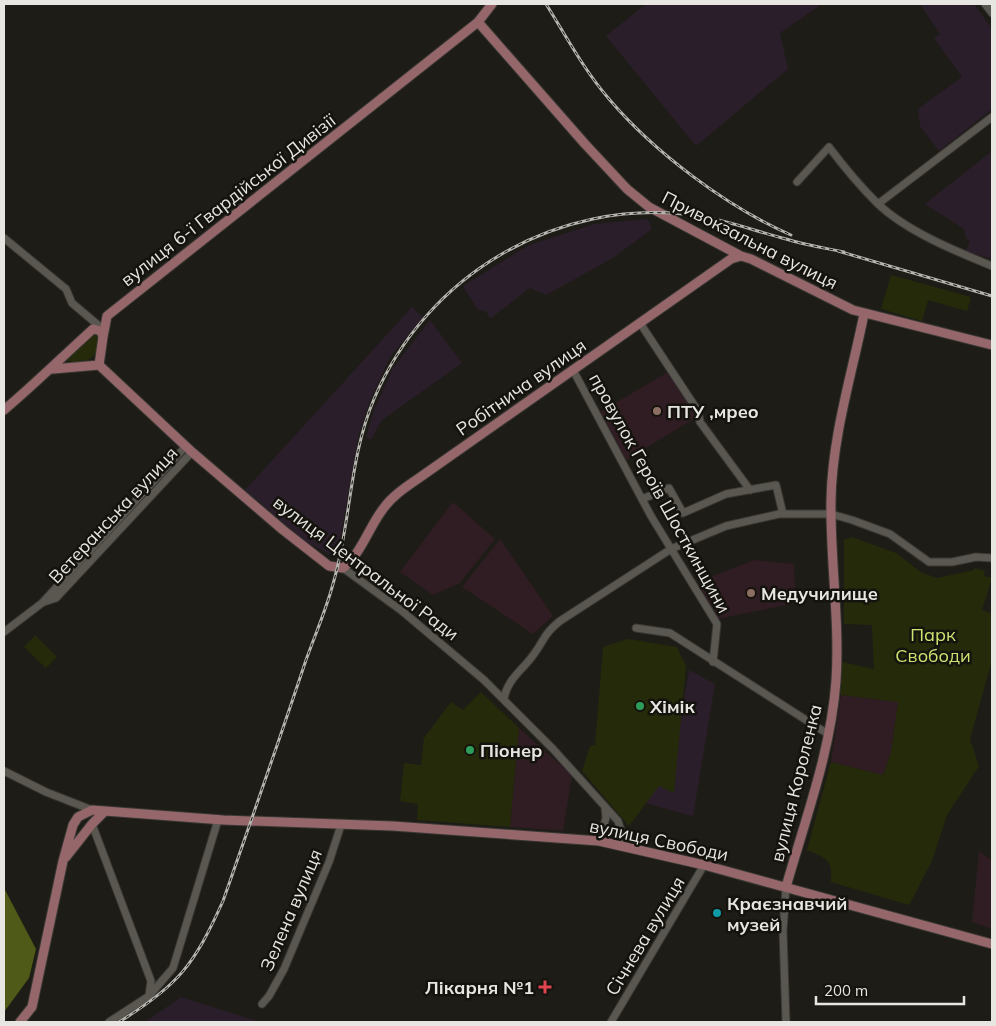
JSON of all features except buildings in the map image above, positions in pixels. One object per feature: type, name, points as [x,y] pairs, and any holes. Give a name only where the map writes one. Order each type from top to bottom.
[{"type":"main road","name":"вулиця 6-ї Гвардійської Дивізії","points":[[107,316],[478,22],[492,4]]},
{"type":"main road","name":"Привокзальна вулиця","points":[[478,22],[585,144],[628,189],[649,207],[741,256],[864,314],[992,345]]},
{"type":"main road","name":"Робітнича вулиця","points":[[343,568],[349,564],[382,509],[393,498],[731,259],[741,256]]},
{"type":"main road","name":"вулиця Короленка","points":[[786,887],[828,734],[836,682],[832,514],[833,461],[864,314]]},
{"type":"main road","points":[[52,369],[99,365],[107,316]]},
{"type":"main road","name":"вулиця 6-ї Гвардійської Дивізії","points":[[4,410],[52,369],[62,357],[96,327]]},
{"type":"main road","points":[[96,327],[101,331],[103,338]]},
{"type":"main road","points":[[62,357],[63,362],[70,367]]},
{"type":"main road","name":"вулиця Центральної Ради","points":[[99,365],[189,449],[298,542],[329,566],[343,568]]},
{"type":"main road","points":[[20,1022],[32,1007],[62,861],[73,825],[78,817],[92,810],[94,818],[92,824]]},
{"type":"main road","name":"вулиця Свободи","points":[[92,810],[218,820],[393,826],[599,841],[704,865],[992,944]]},
{"type":"main road","points":[[62,861],[105,811]]},
{"type":"main road","points":[[73,825],[75,831],[79,833],[85,832]]},
{"type":"street","points":[[985,4],[992,13]]},
{"type":"street","points":[[878,204],[992,117]]},
{"type":"street","points":[[797,182],[829,148],[878,204],[912,227],[958,253],[992,266]]},
{"type":"street","points":[[4,238],[66,289],[72,303],[96,327]]},
{"type":"street","name":"вулиця 6-ї Гвардійської Дивізії","points":[[96,327],[107,316]]},
{"type":"street","points":[[640,323],[698,411],[700,422],[749,488]]},
{"type":"street","name":"провулок Героїв Шосткинщини","points":[[573,370],[642,499],[717,624],[713,662]]},
{"type":"street","name":"Ветеранська вулиця","points":[[4,632],[54,595],[189,449]]},
{"type":"street","points":[[642,499],[669,488],[683,513],[726,494],[749,488],[776,485],[783,514]]},
{"type":"street","points":[[504,699],[509,681],[535,653],[545,633],[604,591],[671,549],[726,526],[783,514],[832,514],[890,534],[929,562],[952,562],[976,557],[992,558]]},
{"type":"street","name":"вулиця Центральної Ради","points":[[343,568],[427,631],[504,699],[618,821],[626,846]]},
{"type":"street","points":[[636,628],[670,633],[828,734]]},
{"type":"street","points":[[4,771],[46,792],[92,810]]},
{"type":"street","points":[[599,841],[606,818],[605,807]]},
{"type":"street","points":[[109,1022],[148,996],[173,968],[218,820]]},
{"type":"street","points":[[92,824],[151,981],[148,996]]},
{"type":"street","name":"Зелена вулиця","points":[[262,1004],[269,996],[284,969],[329,862],[341,824]]},
{"type":"street","name":"Січнева вулиця","points":[[611,1022],[704,865]]},
{"type":"street","name":"вулиця Короленка","points":[[786,887],[782,931],[786,1022]]},
{"type":"shaded area","points":[[646,4],[822,4],[780,33],[788,69],[696,146],[606,36]]},
{"type":"shaded area","points":[[920,4],[974,4],[992,29],[992,109],[939,151],[920,126],[918,109],[962,77],[934,38],[940,34]]},
{"type":"shaded area","points":[[992,151],[992,259],[965,251],[970,242],[966,238],[964,229],[925,204]]},
{"type":"shaded area","points":[[648,219],[652,229],[613,258],[546,295],[530,288],[490,319],[486,311],[478,310],[463,286],[529,245],[595,224]]},
{"type":"shaded area","points":[[412,307],[423,317],[390,357],[369,403],[359,433],[337,558],[306,542],[245,490]]},
{"type":"shaded area","points":[[430,320],[462,363],[382,420],[371,440],[366,437],[374,410],[393,368]]},
{"type":"shaded area","points":[[668,372],[697,417],[626,460],[600,412]]},
{"type":"shaded area","points":[[453,502],[495,539],[460,583],[433,595],[400,572]]},
{"type":"shaded area","points":[[500,539],[553,616],[533,634],[462,587]]},
{"type":"shaded area","points":[[754,560],[794,564],[796,603],[718,619],[698,586],[700,581]]},
{"type":"shaded area","points":[[689,670],[715,684],[693,816],[645,803],[674,760]]},
{"type":"shaded area","points":[[841,695],[898,702],[891,753],[883,775],[831,762]]},
{"type":"shaded area","points":[[519,728],[572,775],[563,831],[510,827]]},
{"type":"shaded area","points":[[979,851],[992,860],[992,929],[972,922]]},
{"type":"shaded area","points":[[181,997],[260,1022],[145,1022]]},
{"type":"green space","points":[[891,275],[971,297],[967,311],[928,300],[922,321],[881,309]]},
{"type":"green space","points":[[95,333],[99,339],[99,346],[93,356],[80,362],[72,362],[65,359]]},
{"type":"green space","name":"Парк Свободи","points":[[852,537],[896,553],[922,573],[938,578],[974,570],[974,568],[985,571],[984,576],[992,578],[982,610],[992,614],[992,660],[970,739],[979,766],[947,815],[932,861],[909,905],[831,882],[830,864],[824,858],[807,850],[831,762],[883,775],[891,753],[898,702],[841,695],[842,662],[874,669],[872,625],[844,624],[844,540]]},
{"type":"green space","points":[[35,635],[57,657],[46,668],[24,647]]},
{"type":"green space","name":"Хімік","points":[[628,639],[677,647],[686,666],[674,793],[659,786],[629,826],[582,771],[590,746],[595,745],[603,647]]},
{"type":"green space","name":"Піонер","points":[[481,692],[519,728],[510,827],[417,820],[418,804],[400,801],[404,763],[421,765],[424,738],[451,702],[463,710]]},
{"type":"green space","points":[[4,888],[36,949],[29,978],[4,1012]]},
{"type":"railway","points":[[546,4],[591,76],[609,99],[647,139],[717,194],[791,235]]},
{"type":"railway","points":[[119,1022],[140,1009],[183,972],[203,942],[223,901],[330,594],[339,561],[355,467],[366,421],[374,399],[397,355],[427,315],[462,281],[502,254],[546,233],[593,219],[642,213],[692,215],[728,222],[800,243],[844,252]]},
{"type":"railway","points":[[838,251],[992,296]]},
{"type":"place","name":"ПТУ ,мрео","points":[[657,411]]},
{"type":"place","name":"Медучилище","points":[[751,593]]},
{"type":"place","name":"Хімік","points":[[640,706]]},
{"type":"place","name":"Піонер","points":[[470,750]]},
{"type":"place","name":"Краєзнавчий музей","points":[[717,913]]},
{"type":"place","name":"Лікарня №1","points":[[545,987]]}]
